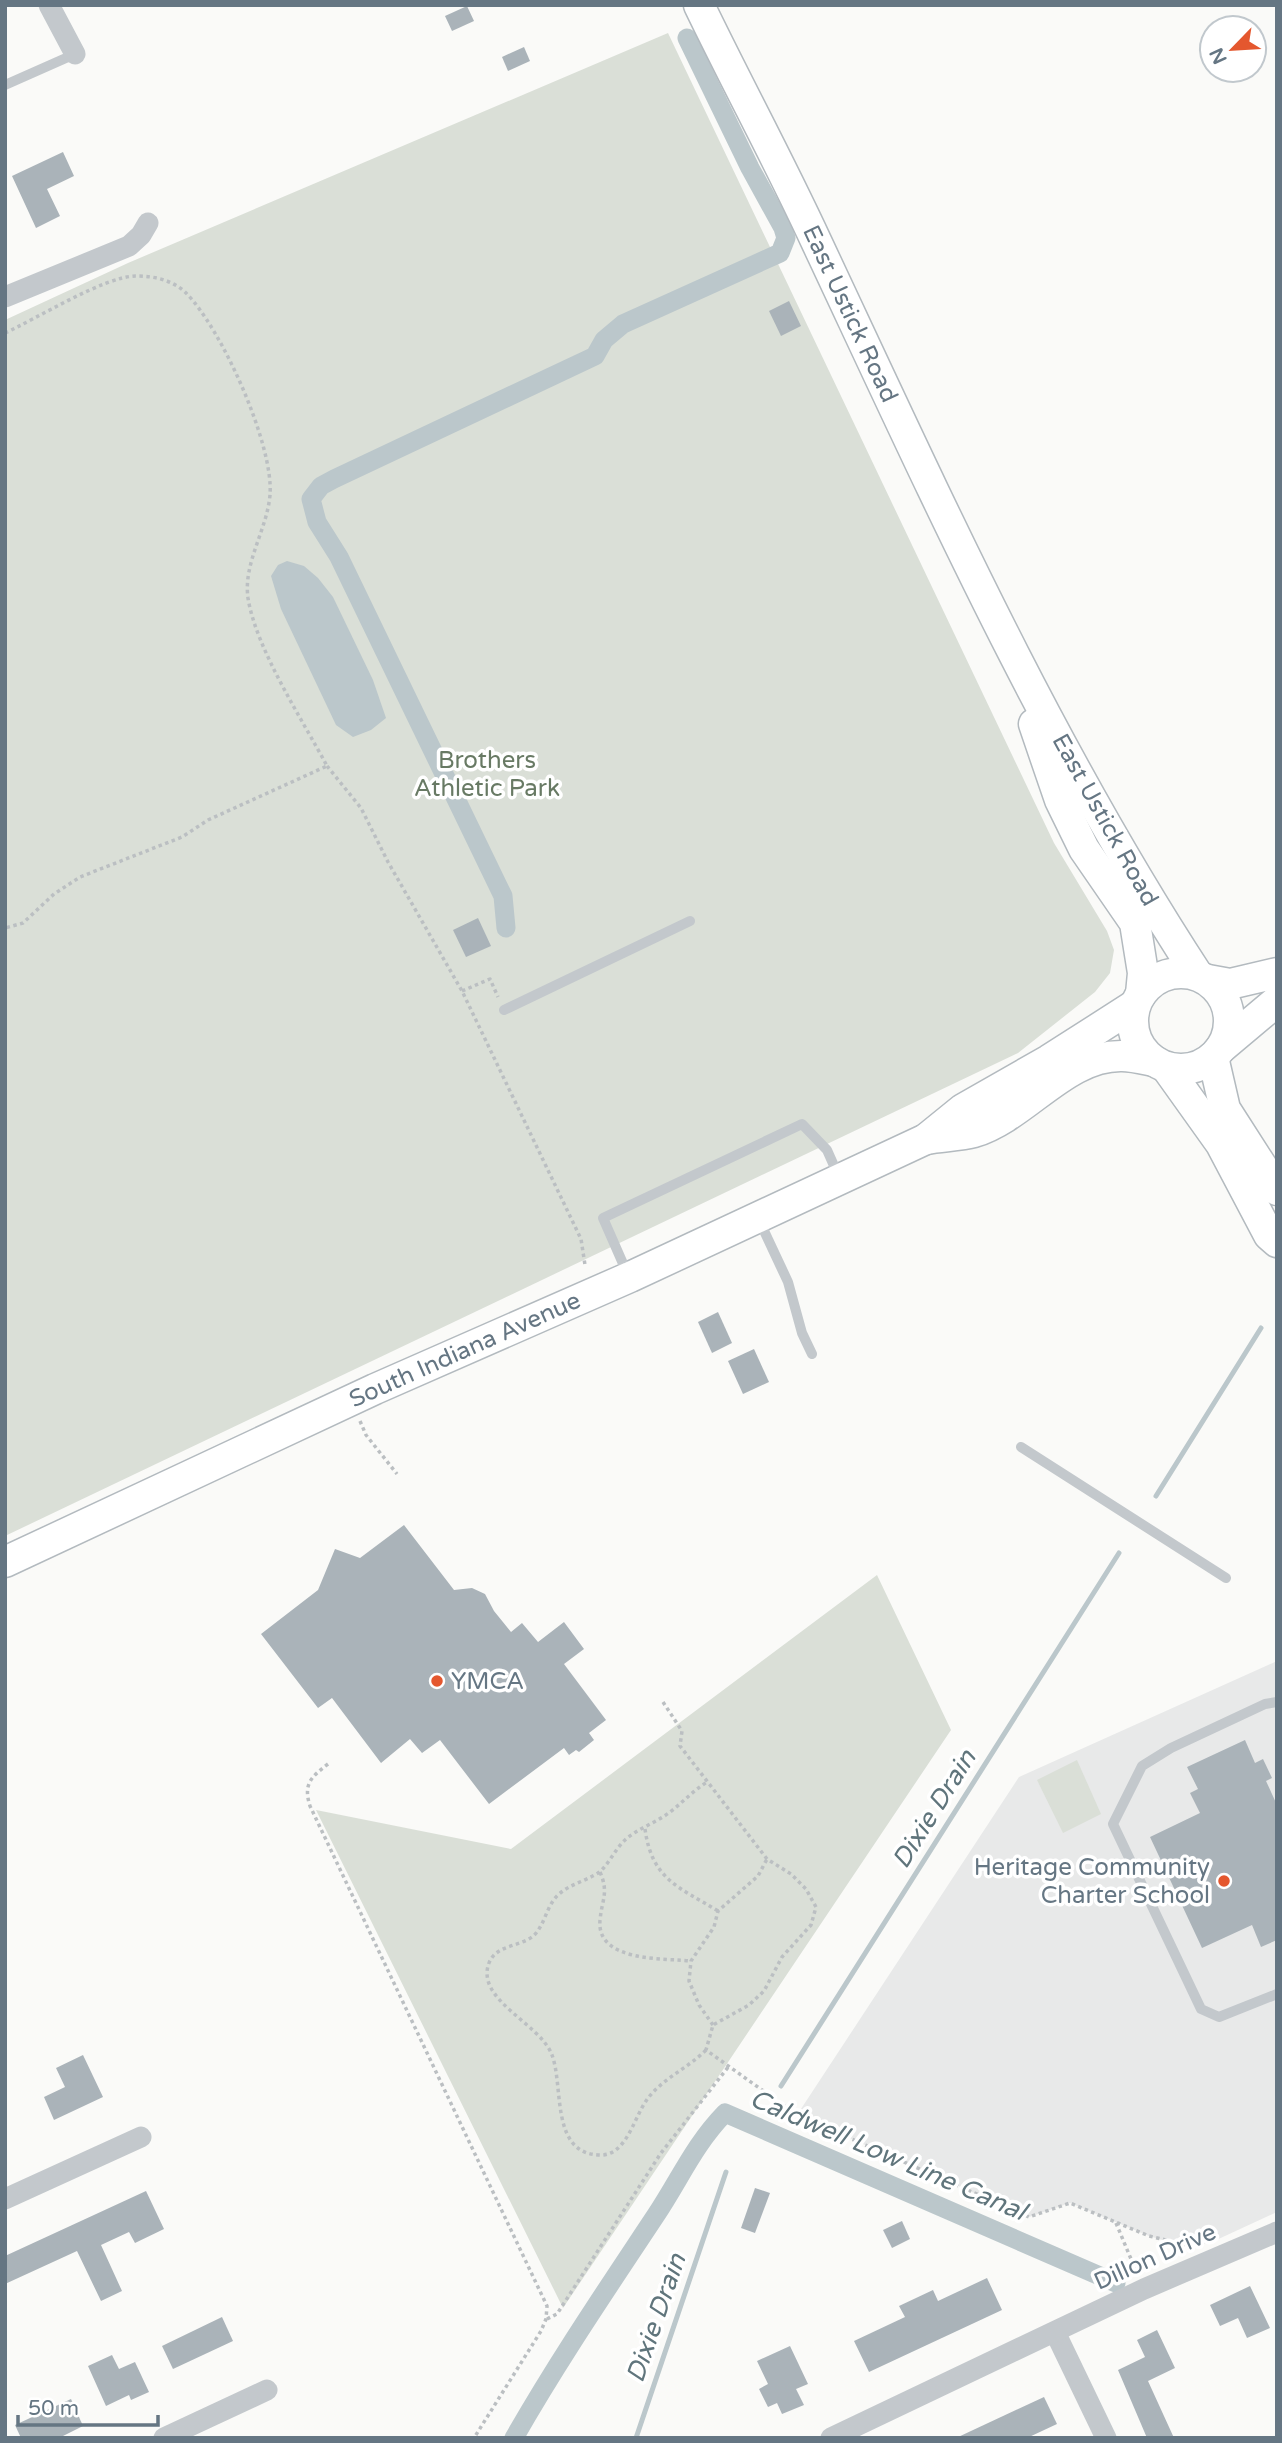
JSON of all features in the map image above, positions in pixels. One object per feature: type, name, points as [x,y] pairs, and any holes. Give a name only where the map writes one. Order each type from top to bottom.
[{"type":"main road","name":"East Ustick Road","points":[[699,5],[814,236],[999,625],[1087,794],[1202,977]]},
{"type":"main road","name":"East Ustick Road","points":[[999,625],[1060,800],[1084,849],[1135,923],[1143,973],[1138,999]]},
{"type":"main road","points":[[1277,974],[1230,984],[1171,973],[1159,977],[1138,999],[1133,1030],[1144,1053],[1160,1064],[1221,1144],[1269,1235],[1277,1242]]},
{"type":"main road","points":[[1202,977],[1224,999],[1228,1011],[1229,1024],[1217,1052],[1224,1109],[1277,1190]]},
{"type":"main road","name":"South Indiana Avenue","points":[[5,1562],[475,1343],[630,1278],[926,1139],[963,1109],[1049,1060],[1138,999]]},
{"type":"main road","points":[[1160,1064],[1191,1068],[1217,1052],[1277,1001]]},
{"type":"main road","name":"South Indiana Avenue","points":[[926,1139],[975,1132],[1023,1106],[1073,1070],[1097,1059],[1122,1056],[1160,1064]]},
{"type":"street","points":[[49,5],[75,54]]},
{"type":"street","points":[[5,296],[129,246],[141,235],[148,223]]},
{"type":"street","points":[[5,2199],[141,2137]]},
{"type":"street","name":"Dillon Drive","points":[[831,2438],[1144,2288],[1277,2232]]},
{"type":"street","points":[[1055,2332],[1106,2438]]},
{"type":"street","points":[[164,2438],[267,2390]]},
{"type":"lane","points":[[5,85],[75,54]]},
{"type":"lane","points":[[504,1010],[690,922]]},
{"type":"lane","points":[[630,1278],[603,1218],[778,1135],[802,1124],[827,1150],[840,1179]]},
{"type":"lane","points":[[758,1218],[788,1282],[802,1333],[812,1354]]},
{"type":"lane","points":[[1021,1447],[1226,1578]]},
{"type":"lane","points":[[1277,1702],[1265,1704],[1171,1748],[1142,1766],[1113,1824],[1201,2009],[1219,2017],[1277,1994]]},
{"type":"path","points":[[5,334],[109,282],[132,275],[158,277],[184,291],[205,316],[237,379],[263,442],[269,467],[270,494],[265,521],[249,572],[251,612],[262,642],[327,766],[361,808],[388,862],[462,991],[581,1238],[585,1265]]},
{"type":"path","points":[[5,928],[23,923],[54,894],[80,877],[183,837],[208,820],[327,766]]},
{"type":"path","points":[[462,991],[490,979],[504,1010]]},
{"type":"path","points":[[350,1401],[366,1436],[397,1474]]},
{"type":"path","points":[[663,1702],[682,1731],[680,1746],[767,1859],[792,1874],[806,1889],[816,1907],[811,1925],[782,1957],[764,1991],[749,2005],[713,2025],[706,2050],[689,2066],[664,2080],[645,2101],[618,2148],[603,2156],[587,2152],[571,2143],[563,2125],[551,2054],[538,2034],[493,1993],[486,1977],[489,1962],[500,1949],[517,1945],[535,1935],[555,1898],[574,1882],[600,1872],[626,1839],[671,1812],[685,1796],[707,1782]]},
{"type":"path","points":[[328,1764],[311,1777],[307,1786],[310,1806],[547,2305],[547,2319],[474,2438]]},
{"type":"path","points":[[645,1828],[648,1849],[660,1872],[677,1889],[718,1910]]},
{"type":"path","points":[[713,2025],[699,2005],[689,1981],[691,1962],[714,1927],[718,1910],[758,1876],[767,1859]]},
{"type":"path","points":[[600,1872],[606,1887],[599,1924],[608,1942],[625,1955],[691,1962]]},
{"type":"path","points":[[706,2050],[797,2115],[1028,2217],[1070,2203],[1186,2246],[1199,2244]]},
{"type":"path","points":[[547,2319],[557,2314],[661,2153],[729,2066]]},
{"type":"path","points":[[1115,2221],[1144,2288]]},
{"type":"shaded area","points":[[287,561],[304,566],[333,597],[373,680],[386,718],[371,730],[353,737],[336,725],[281,609],[271,576],[278,565]]},
{"type":"shaded area","points":[[1277,1661],[1277,2212],[1212,2242],[1186,2247],[1149,2236],[1070,2203],[1029,2217],[797,2115],[1019,1777]]},
{"type":"green space","name":"Brothers Athletic Park","points":[[668,33],[1054,843],[1107,931],[1114,950],[1110,973],[1095,992],[1018,1053],[5,1536],[5,320],[128,263]]},
{"type":"green space","points":[[877,1575],[951,1730],[563,2308],[316,1810],[511,1849]]},
{"type":"green space","points":[[1077,1760],[1101,1814],[1063,1833],[1037,1780]]},
{"type":"building","points":[[467,6],[474,21],[452,31],[445,16]]},
{"type":"building","points":[[524,47],[530,61],[508,71],[502,57]]},
{"type":"building","points":[[63,152],[74,176],[47,189],[60,216],[36,228],[12,176]]},
{"type":"building","points":[[789,301],[801,326],[781,336],[769,311]]},
{"type":"building","points":[[478,918],[491,946],[466,957],[453,930]]},
{"type":"building","points":[[718,1312],[732,1343],[712,1353],[698,1322]]},
{"type":"building","points":[[754,1349],[769,1382],[743,1394],[728,1361]]},
{"type":"building","name":"YMCA","points":[[404,1525],[454,1590],[472,1588],[485,1594],[494,1611],[511,1632],[522,1623],[538,1642],[564,1622],[584,1649],[564,1664],[606,1720],[589,1733],[594,1740],[579,1752],[576,1750],[569,1755],[564,1748],[489,1804],[440,1740],[422,1753],[410,1739],[381,1763],[332,1698],[318,1708],[261,1634],[318,1590],[335,1549],[360,1558]]},
{"type":"building","name":"Heritage Community Charter School","points":[[1245,1740],[1255,1763],[1263,1759],[1272,1778],[1266,1781],[1277,1805],[1277,1940],[1261,1947],[1252,1925],[1202,1948],[1150,1837],[1200,1813],[1190,1793],[1198,1789],[1187,1767]]},
{"type":"building","points":[[83,2055],[103,2097],[54,2120],[44,2097],[65,2087],[56,2068]]},
{"type":"building","points":[[755,2188],[770,2193],[755,2233],[741,2228]]},
{"type":"building","points":[[146,2191],[164,2229],[135,2243],[129,2232],[101,2245],[122,2291],[101,2301],[77,2251],[5,2284],[5,2256]]},
{"type":"building","points":[[902,2221],[910,2239],[892,2248],[883,2230]]},
{"type":"building","points":[[987,2278],[1002,2310],[869,2372],[854,2341],[905,2317],[899,2306],[933,2290],[938,2301]]},
{"type":"building","points":[[1250,2286],[1270,2328],[1247,2338],[1238,2318],[1220,2326],[1210,2305]]},
{"type":"building","points":[[222,2317],[233,2341],[173,2369],[162,2346]]},
{"type":"building","points":[[1157,2330],[1175,2368],[1148,2381],[1174,2438],[1147,2438],[1118,2370],[1145,2357],[1137,2340]]},
{"type":"building","points":[[790,2346],[808,2384],[796,2389],[804,2405],[782,2414],[777,2403],[768,2407],[759,2389],[768,2384],[757,2361]]},
{"type":"building","points":[[112,2355],[119,2369],[135,2362],[149,2392],[131,2400],[129,2395],[106,2406],[88,2366]]},
{"type":"building","points":[[1044,2397],[1057,2424],[1027,2438],[956,2438]]},
{"type":"building","points":[[71,2399],[83,2426],[59,2438],[21,2438],[15,2425]]},
{"type":"waterway","points":[[506,928],[503,896],[339,557],[317,522],[311,499],[321,486],[334,479],[595,356],[604,340],[623,324],[780,253],[786,238],[783,228],[750,168],[687,38]]},
{"type":"waterway","name":"Dixie Drain","points":[[1156,1496],[1261,1328]]},
{"type":"waterway","name":"Dixie Drain","points":[[781,2086],[1119,1553]]},
{"type":"waterway","name":"Caldwell Low Line Canal","points":[[514,2438],[565,2353],[696,2150],[725,2113],[1116,2283]]},
{"type":"waterway","name":"Dixie Drain","points":[[636,2438],[726,2172]]},
{"type":"place","name":"YMCA","points":[[437,1681]]},
{"type":"place","name":"Heritage Community Charter School","points":[[1224,1881]]}]
